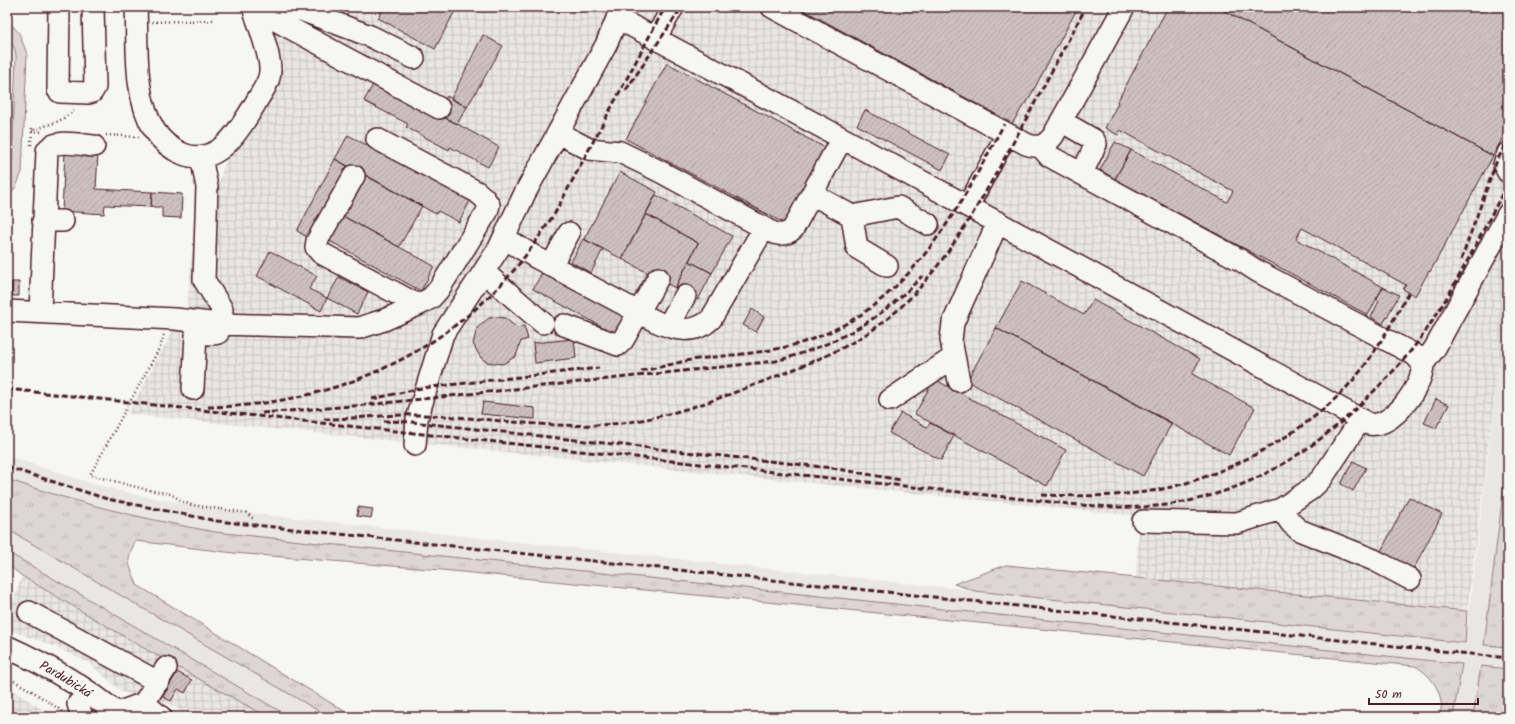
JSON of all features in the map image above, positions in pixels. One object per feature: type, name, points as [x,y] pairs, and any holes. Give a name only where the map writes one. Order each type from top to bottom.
[{"type":"main road","name":"Pardubická","points":[[7,648],[45,666],[112,716]]},
{"type":"main road","name":"Pardubická","points":[[7,663],[47,683],[75,712],[112,716]]},
{"type":"street","points":[[59,7],[58,90],[60,92],[83,93],[92,92],[95,87],[93,7]]},
{"type":"street","points":[[293,7],[370,36],[414,58]]},
{"type":"street","points":[[655,39],[673,7]]},
{"type":"street","points":[[772,7],[1007,134],[1032,146],[1041,147],[1049,156],[1233,256],[1257,271],[1410,352],[1420,359],[1423,364]]},
{"type":"street","points":[[1041,147],[1053,136],[1124,7]]},
{"type":"street","points":[[415,445],[417,419],[443,334],[484,272],[504,238],[525,193],[606,45],[620,10],[655,39],[842,138],[1361,419],[1375,425],[1394,416],[1400,410],[1420,378],[1423,364],[1435,348],[1508,214]]},
{"type":"street","points":[[255,13],[277,21],[439,108]]},
{"type":"street","points":[[142,14],[140,82],[143,101],[150,122],[160,138],[169,147],[185,155],[201,157],[218,151],[228,142],[246,119],[269,79],[270,63],[255,13]]},
{"type":"street","points":[[1061,122],[1094,140],[1096,144],[1082,173]]},
{"type":"street","points":[[558,133],[589,149],[620,152],[659,171],[778,235],[790,232],[794,227],[842,138]]},
{"type":"street","points":[[968,206],[1007,134]]},
{"type":"street","points":[[377,139],[477,192],[489,205]]},
{"type":"street","points":[[40,312],[53,221],[46,155],[49,147],[57,143],[94,146]]},
{"type":"street","points":[[1508,153],[1504,165],[1508,172]]},
{"type":"street","points":[[193,389],[196,335],[199,333],[218,333],[222,308],[204,280],[207,187],[201,157]]},
{"type":"street","points":[[354,176],[317,241],[316,248],[321,253],[418,305]]},
{"type":"street","points":[[489,205],[525,193]]},
{"type":"street","points":[[812,194],[852,216],[898,207],[928,224]]},
{"type":"street","points":[[7,311],[172,319],[220,324],[359,328],[384,320],[431,298],[439,289],[487,212],[489,205]]},
{"type":"street","points":[[852,216],[857,248],[887,266]]},
{"type":"street","points":[[959,380],[951,340],[953,323],[998,222]]},
{"type":"street","points":[[504,238],[551,266],[639,312],[668,326],[691,330],[703,326],[711,319],[764,228]]},
{"type":"street","points":[[551,266],[569,233]]},
{"type":"street","points":[[484,272],[543,323]]},
{"type":"street","points":[[564,325],[618,345],[623,340],[658,278]]},
{"type":"street","points":[[668,326],[685,296]]},
{"type":"street","points":[[890,400],[954,357]]},
{"type":"street","points":[[1143,521],[1237,523],[1281,509],[1311,489],[1322,478],[1361,419]]},
{"type":"street","points":[[1281,509],[1299,530],[1374,560],[1410,579]]},
{"type":"street","points":[[29,612],[162,676],[144,703],[112,716]]},
{"type":"street","points":[[144,703],[160,717]]},
{"type":"path","points":[[142,14],[214,20]]},
{"type":"path","points":[[32,131],[59,121],[70,114],[82,100],[83,93]]},
{"type":"path","points":[[172,319],[160,347],[90,475],[148,490],[172,494],[183,502],[192,505],[247,513],[253,519]]},
{"type":"path","points":[[7,677],[43,698],[75,712]]},
{"type":"shaded area","points":[[266,7],[1508,7],[1508,318],[1500,361],[1467,611],[1136,578],[1139,516],[128,414],[174,328],[187,310],[198,185],[218,188],[223,167],[237,139],[284,68]]},
{"type":"shaded area","points":[[1508,318],[1508,453],[1484,644],[1508,647],[1508,669],[1481,666],[1473,717],[1453,717],[1462,664],[215,532],[127,515],[86,505],[7,479],[7,456],[93,484],[132,494],[218,510],[1465,643],[1500,361]]},
{"type":"shaded area","points":[[7,529],[329,717],[290,717],[7,552]]},
{"type":"shaded area","points":[[22,576],[147,650],[267,717],[185,717],[187,715],[177,708],[140,693],[136,696],[122,692],[89,663],[56,647],[7,629],[7,620]]},
{"type":"shaded area","points":[[7,687],[28,700],[54,717],[7,717]]},
{"type":"green space","points":[[7,20],[19,33],[27,54],[22,172],[16,187],[7,197],[7,179],[12,160],[16,57],[15,49],[7,35]]},
{"type":"green space","points":[[1508,453],[1508,647],[1484,645]]},
{"type":"green space","points":[[7,479],[58,496],[110,510],[215,532],[1462,664],[1453,717],[1439,717],[1441,702],[1436,687],[1427,675],[1415,666],[442,570],[234,553],[136,541],[130,554],[129,564],[137,585],[354,717],[329,717],[7,529]]},
{"type":"green space","points":[[7,552],[290,717],[267,717],[147,650],[22,576],[7,564]]},
{"type":"green space","points":[[1006,565],[1467,611],[1465,643],[975,591],[954,584]]},
{"type":"green space","points":[[1481,666],[1508,669],[1508,703],[1498,717],[1473,717]]},
{"type":"building","points":[[384,7],[457,7],[435,49],[378,18]]},
{"type":"building","points":[[798,7],[1078,7],[1026,104],[1025,103],[1010,127],[1000,122],[1001,117]]},
{"type":"building","points":[[1168,7],[1217,7],[1493,156],[1430,272],[1429,271],[1415,296],[1403,289],[1406,285],[1302,228],[1296,239],[1383,287],[1368,315],[1115,179],[1131,150],[1227,202],[1233,191],[1120,130],[1118,135],[1105,128],[1118,103],[1117,102]]},
{"type":"building","points":[[1217,7],[1508,7],[1508,127],[1493,156]]},
{"type":"building","points":[[483,35],[503,46],[467,107],[451,99]]},
{"type":"building","points":[[667,63],[833,152],[793,228],[626,139]]},
{"type":"building","points":[[376,79],[499,147],[488,167],[450,147],[449,150],[406,127],[408,124],[364,101]]},
{"type":"building","points":[[447,96],[467,107],[457,124],[437,114]]},
{"type":"building","points":[[865,110],[950,155],[942,170],[857,125]]},
{"type":"building","points":[[348,135],[470,201],[459,222],[438,211],[436,214],[335,159]]},
{"type":"building","points":[[1115,142],[1131,150],[1115,179],[1100,170]]},
{"type":"building","points":[[65,152],[98,154],[96,189],[152,192],[151,207],[105,205],[104,214],[62,211]]},
{"type":"building","points":[[335,159],[347,166],[309,238],[297,231]]},
{"type":"building","points":[[620,172],[657,192],[622,259],[584,239]]},
{"type":"building","points":[[364,174],[422,206],[399,247],[341,215]]},
{"type":"building","points":[[152,192],[182,194],[181,218],[162,217],[162,207],[151,207]]},
{"type":"building","points":[[656,195],[732,236],[712,273],[689,261],[698,243],[646,214]]},
{"type":"building","points":[[734,198],[743,203],[740,208],[731,204]]},
{"type":"building","points":[[750,205],[769,215],[766,221],[747,211]]},
{"type":"building","points":[[646,214],[698,243],[675,288],[622,259]]},
{"type":"building","points":[[341,215],[434,266],[421,291],[328,240]]},
{"type":"building","points":[[583,239],[603,249],[591,273],[571,262]]},
{"type":"building","points":[[270,251],[317,276],[309,289],[327,298],[321,311],[257,276]]},
{"type":"building","points":[[689,261],[712,273],[698,300],[675,288]]},
{"type":"building","points":[[543,271],[631,318],[621,337],[533,289]]},
{"type":"building","points":[[339,277],[368,292],[357,314],[327,298]]},
{"type":"building","points":[[1022,281],[1084,315],[1093,300],[1200,359],[1192,374],[1255,408],[1229,455],[996,328]]},
{"type":"building","points":[[7,282],[12,282],[12,296],[7,296]]},
{"type":"building","points":[[12,282],[19,282],[19,296],[12,296]]},
{"type":"building","points":[[1383,287],[1399,295],[1383,324],[1371,317],[1379,301],[1376,299]]},
{"type":"building","points":[[752,309],[764,317],[756,332],[743,325]]},
{"type":"building","points":[[489,318],[505,318],[517,328],[524,326],[528,339],[521,341],[516,356],[503,364],[487,362],[481,358],[473,344],[477,328]]},
{"type":"building","points":[[996,328],[1172,423],[1143,476],[967,381]]},
{"type":"building","points":[[574,339],[576,358],[535,363],[533,343]]},
{"type":"building","points":[[934,379],[1066,450],[1047,486],[915,414]]},
{"type":"building","points":[[1436,399],[1449,405],[1436,428],[1424,423]]},
{"type":"building","points":[[483,402],[535,408],[535,419],[481,414]]},
{"type":"building","points":[[901,413],[927,427],[930,423],[954,436],[941,460],[889,433]]},
{"type":"building","points":[[1353,461],[1366,468],[1353,491],[1341,484]]},
{"type":"building","points":[[1409,497],[1442,514],[1413,570],[1380,553]]},
{"type":"building","points":[[358,507],[373,509],[371,518],[357,516]]},
{"type":"building","points":[[177,672],[192,680],[185,693],[178,689],[171,701],[163,697]]},
{"type":"railway","points":[[208,407],[250,405],[292,398],[333,388],[372,374],[409,355],[445,333],[478,307],[515,269],[533,246],[555,213],[665,7]]},
{"type":"railway","points":[[626,90],[682,7]]},
{"type":"railway","points":[[324,419],[420,415],[555,425],[609,424],[636,421],[674,413],[728,395],[836,351],[868,333],[898,310],[928,278],[942,260],[968,222],[1002,163],[1086,7]]},
{"type":"railway","points":[[641,371],[691,360],[754,353],[790,346],[830,332],[864,312],[894,288],[920,260],[944,228],[965,195],[1004,124]]},
{"type":"railway","points":[[1461,260],[1496,163],[1508,139]]},
{"type":"railway","points":[[7,389],[1079,505],[1142,507],[1175,504],[1207,497],[1238,486],[1267,473],[1295,457],[1321,438],[1370,395],[1400,363],[1427,329],[1459,276],[1508,183]]},
{"type":"railway","points":[[262,413],[366,405],[776,361],[818,347],[855,329],[890,306],[922,276]]},
{"type":"railway","points":[[1042,495],[1083,496],[1151,491],[1178,485],[1206,476],[1234,465],[1262,451],[1313,418],[1335,399],[1354,379],[1377,348],[1409,292]]},
{"type":"railway","points":[[372,399],[422,388],[599,368]]},
{"type":"railway","points":[[384,421],[412,422],[832,468],[901,480]]},
{"type":"railway","points":[[7,467],[107,499],[217,521],[1508,658]]}]
